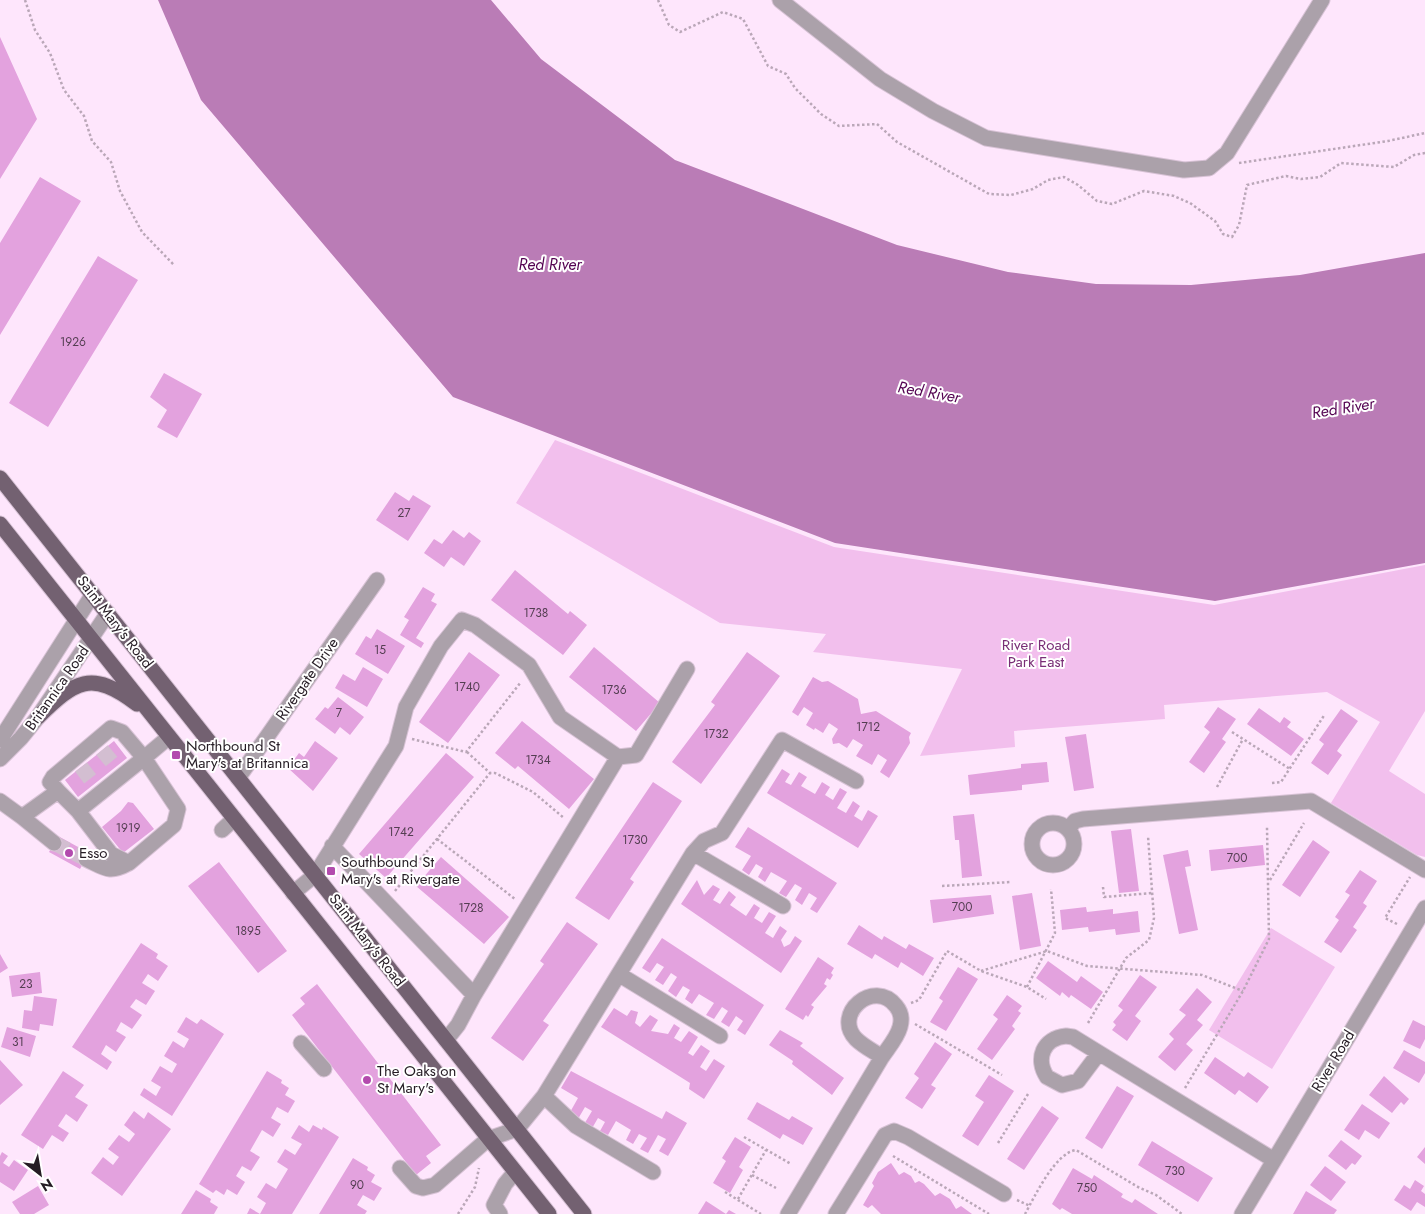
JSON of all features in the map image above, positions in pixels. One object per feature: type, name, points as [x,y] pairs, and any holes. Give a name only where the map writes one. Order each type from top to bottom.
[{"type":"main road","name":"Saint Mary's Road","points":[[0,478],[584,1214]]},
{"type":"main road","name":"Saint Mary's Road","points":[[0,524],[549,1214]]},
{"type":"main road","points":[[38,717],[65,691],[78,684],[107,686],[124,695],[152,715]]},
{"type":"street","points":[[780,0],[880,79],[933,111],[986,138],[1184,170],[1209,168],[1227,153],[1322,0]]},
{"type":"street","name":"Rivergate Drive","points":[[238,778],[377,580]]},
{"type":"street","name":"Britannica Road","points":[[0,740],[93,594]]},
{"type":"street","name":"Britannica Road","points":[[0,758],[21,738],[38,717],[108,613]]},
{"type":"street","points":[[293,893],[315,875],[396,746],[406,708],[441,646],[462,620],[475,625],[534,671],[560,717],[618,757],[636,755],[687,670]]},
{"type":"street","points":[[86,859],[109,870],[117,870],[129,863],[174,825],[178,809],[144,758],[122,732],[111,728],[99,746],[78,763],[52,777],[50,782],[78,811],[111,854],[129,863]]},
{"type":"street","points":[[78,811],[98,789],[120,772],[144,758],[169,737]]},
{"type":"street","points":[[400,1168],[416,1186],[423,1188],[436,1185],[488,1139],[518,1129],[544,1096],[620,975],[693,853],[704,841],[722,833],[782,740],[856,780]]},
{"type":"street","points":[[446,1040],[458,1025],[527,906],[618,757]]},
{"type":"street","points":[[22,817],[58,791]]},
{"type":"street","points":[[0,801],[54,843]]},
{"type":"street","points":[[1068,829],[1075,821],[1083,819],[1311,802],[1421,867]]},
{"type":"street","points":[[222,830],[234,819]]},
{"type":"street","points":[[332,846],[474,995]]},
{"type":"street","points":[[693,853],[783,906]]},
{"type":"street","name":"River Road","points":[[1242,1214],[1425,908]]},
{"type":"street","points":[[620,975],[720,1036]]},
{"type":"street","points":[[788,1214],[898,1033],[901,1025],[898,1008],[885,997],[876,995],[860,1000],[850,1014],[849,1022],[855,1038],[882,1057]]},
{"type":"street","points":[[301,1043],[324,1069]]},
{"type":"street","points":[[1099,1053],[1274,1160]]},
{"type":"street","points":[[544,1096],[576,1126],[654,1172]]},
{"type":"street","points":[[836,1214],[884,1135],[894,1131],[908,1137],[1004,1194]]},
{"type":"street","points":[[500,1214],[494,1205],[504,1184],[515,1172]]},
{"type":"path","points":[[25,0],[34,30],[50,53],[64,90],[84,116],[92,141],[110,162],[120,191],[142,232],[174,265]]},
{"type":"path","points":[[1237,164],[1388,142],[1425,133]]},
{"type":"path","points":[[466,752],[516,687],[534,671]]},
{"type":"path","points":[[1272,783],[1281,782],[1325,714]]},
{"type":"path","points":[[1232,732],[1290,769]]},
{"type":"path","points":[[399,736],[466,752],[490,773],[494,773],[533,792],[575,827]]},
{"type":"path","points":[[1217,787],[1244,739]]},
{"type":"path","points":[[386,902],[490,773]]},
{"type":"path","points":[[1269,881],[1304,823]]},
{"type":"path","points":[[1178,1102],[1243,991],[1269,939],[1267,826]]},
{"type":"path","points":[[1088,1024],[1126,958],[1149,940],[1154,918],[1148,836]]},
{"type":"path","points":[[437,839],[505,893],[527,906]]},
{"type":"path","points":[[1397,924],[1385,918],[1421,867]]},
{"type":"path","points":[[942,886],[1011,882]]},
{"type":"path","points":[[1103,886],[1104,896],[1152,893]]},
{"type":"path","points":[[1027,987],[1048,951],[1055,933],[1052,889]]},
{"type":"path","points":[[898,1008],[919,1000],[947,951],[981,971],[1027,987],[1046,999]]},
{"type":"path","points":[[981,971],[1048,951],[1086,966],[1202,975],[1243,991]]},
{"type":"path","points":[[913,1023],[1002,1075]]},
{"type":"path","points":[[998,1143],[1028,1094]]},
{"type":"path","points":[[744,1136],[791,1164]]},
{"type":"path","points":[[738,1199],[766,1150]]},
{"type":"path","points":[[1025,1214],[1053,1168],[1069,1151],[1076,1150],[1138,1188],[1156,1195],[1182,1214]]},
{"type":"path","points":[[893,1156],[990,1214]]},
{"type":"path","points":[[458,1214],[475,1187],[479,1164]]},
{"type":"path","points":[[752,1174],[776,1188]]},
{"type":"path","points":[[725,1192],[760,1214]]},
{"type":"green space","name":"River Road Park East","points":[[555,440],[834,547],[1214,605],[1425,565],[1425,711],[1389,771],[1425,794],[1425,857],[1417,855],[1331,803],[1380,722],[1327,692],[1164,705],[1165,719],[1014,731],[1015,747],[920,756],[962,669],[813,652],[826,634],[720,623],[516,503]]},
{"type":"green space","points":[[1271,928],[1335,967],[1272,1069],[1209,1030]]},
{"type":"water","name":"Red River","points":[[158,0],[491,0],[541,59],[675,160],[897,245],[1008,272],[1096,284],[1191,285],[1300,275],[1425,253],[1425,563],[1215,601],[835,543],[453,397],[201,100]]},
{"type":"building","points":[[0,37],[37,119],[0,179]]},
{"type":"building","points":[[40,177],[81,201],[0,335],[0,243]]},
{"type":"building","points":[[98,256],[138,280],[48,427],[9,403]]},
{"type":"building","points":[[164,373],[202,394],[177,438],[157,427],[167,410],[150,397]]},
{"type":"building","points":[[395,492],[409,501],[413,495],[431,506],[408,541],[376,520]]},
{"type":"building","points":[[453,530],[464,538],[469,532],[481,541],[464,566],[451,557],[444,567],[424,553],[434,539],[442,544]]},
{"type":"building","points":[[515,570],[568,614],[570,611],[587,625],[563,655],[491,600]]},
{"type":"building","points":[[423,587],[435,594],[431,601],[437,604],[416,638],[424,643],[421,648],[400,635],[409,620],[404,617]]},
{"type":"building","points":[[377,629],[405,646],[388,674],[355,654],[366,636],[371,639]]},
{"type":"building","points":[[594,647],[660,703],[636,731],[569,677]]},
{"type":"building","points":[[469,652],[500,675],[448,743],[419,722]]},
{"type":"building","points":[[747,652],[780,676],[701,784],[672,762],[715,705],[711,702]]},
{"type":"building","points":[[363,667],[383,679],[367,707],[335,688],[343,674],[355,681]]},
{"type":"building","points":[[813,677],[822,682],[828,681],[858,699],[861,714],[876,711],[911,733],[909,737],[910,743],[889,778],[880,772],[887,760],[878,754],[872,765],[856,756],[863,745],[853,739],[847,748],[839,743],[833,744],[832,739],[838,729],[829,723],[823,733],[815,728],[814,730],[806,725],[813,713],[804,707],[798,716],[792,712]]},
{"type":"building","points":[[338,697],[364,717],[350,735],[340,727],[335,734],[315,719],[325,707],[328,709]]},
{"type":"building","points":[[1218,707],[1236,719],[1222,739],[1226,742],[1204,773],[1189,762],[1210,732],[1204,727]]},
{"type":"building","points":[[1259,708],[1280,723],[1284,717],[1291,722],[1287,727],[1304,739],[1291,756],[1247,724]]},
{"type":"building","points":[[1341,709],[1358,721],[1337,751],[1342,755],[1328,775],[1311,763],[1324,744],[1319,740]]},
{"type":"building","points":[[522,721],[594,779],[569,809],[518,766],[515,769],[495,753]]},
{"type":"building","points":[[1086,734],[1094,788],[1074,791],[1065,737]]},
{"type":"building","points":[[114,741],[127,758],[78,797],[65,780]]},
{"type":"building","points":[[315,741],[338,758],[313,791],[288,768],[299,753],[304,757]]},
{"type":"building","points":[[446,753],[474,777],[386,878],[359,854]]},
{"type":"building","points":[[1047,762],[1049,782],[1022,785],[1022,790],[970,795],[968,775],[1021,768],[1021,764]]},
{"type":"building","points":[[782,769],[790,774],[785,782],[791,785],[799,772],[807,777],[801,786],[815,794],[822,782],[830,787],[825,795],[833,800],[840,788],[847,792],[837,808],[846,813],[853,801],[860,806],[854,816],[862,821],[868,810],[878,816],[858,848],[767,793]]},
{"type":"building","points":[[653,782],[682,801],[630,879],[634,882],[609,920],[575,898]]},
{"type":"building","points":[[128,802],[133,803],[154,829],[123,853],[102,827],[121,811]]},
{"type":"building","points":[[974,814],[982,876],[962,878],[959,840],[955,840],[953,816]]},
{"type":"building","points":[[748,827],[837,883],[817,913],[810,909],[817,898],[809,893],[802,905],[795,900],[802,888],[795,884],[786,897],[779,893],[787,881],[771,872],[765,882],[758,877],[763,868],[756,864],[749,875],[742,870],[751,856],[735,847]]},
{"type":"building","points":[[1131,829],[1139,891],[1119,893],[1111,831]]},
{"type":"building","name":"Esso","points":[[58,836],[89,853],[80,869],[49,852]]},
{"type":"building","points":[[1313,840],[1330,852],[1300,897],[1282,885]]},
{"type":"building","points":[[1263,845],[1265,865],[1211,871],[1209,850]]},
{"type":"building","points":[[1188,850],[1191,866],[1185,867],[1198,930],[1179,934],[1163,855]]},
{"type":"building","points":[[441,857],[509,917],[484,944],[416,886]]},
{"type":"building","points":[[219,862],[287,951],[258,973],[188,886]]},
{"type":"building","points":[[1360,870],[1377,881],[1363,903],[1367,906],[1353,927],[1357,930],[1341,953],[1324,942],[1339,920],[1335,917],[1350,895],[1345,892]]},
{"type":"building","points":[[697,880],[704,895],[713,885],[720,889],[713,900],[720,904],[729,891],[736,897],[730,905],[746,916],[754,904],[760,908],[754,918],[762,923],[769,912],[776,916],[765,933],[773,938],[780,926],[787,931],[781,940],[784,947],[790,944],[795,936],[802,941],[781,973],[681,904]]},
{"type":"building","points":[[1032,893],[1041,946],[1020,950],[1012,896]]},
{"type":"building","points":[[991,895],[994,914],[933,923],[930,900]]},
{"type":"building","points":[[1086,907],[1087,912],[1113,909],[1113,914],[1138,911],[1140,932],[1116,935],[1115,929],[1089,932],[1088,927],[1062,930],[1060,910]]},
{"type":"building","points":[[567,922],[598,944],[543,1021],[549,1025],[523,1061],[491,1038],[544,964],[540,961]]},
{"type":"building","points":[[859,925],[882,940],[884,936],[906,949],[909,944],[934,958],[923,976],[901,962],[898,968],[875,954],[872,959],[847,944]]},
{"type":"building","points":[[662,938],[764,1005],[745,1035],[737,1030],[743,1021],[736,1016],[729,1027],[721,1022],[728,1011],[722,1007],[714,1019],[706,1015],[714,1003],[699,994],[692,1004],[685,999],[690,990],[683,986],[676,997],[668,991],[677,977],[671,973],[663,985],[655,980],[664,967],[657,963],[650,973],[642,968]]},
{"type":"building","points":[[141,943],[158,954],[156,958],[168,966],[158,981],[148,974],[142,983],[155,991],[146,1005],[136,999],[130,1007],[142,1015],[132,1029],[121,1022],[116,1031],[126,1037],[116,1052],[106,1045],[101,1054],[112,1062],[107,1070],[72,1047]]},
{"type":"building","points":[[0,954],[8,968],[0,973]]},
{"type":"building","points":[[818,957],[834,968],[831,973],[833,975],[830,980],[827,978],[824,984],[827,986],[811,1005],[814,1007],[808,1017],[806,1015],[803,1020],[785,1009]]},
{"type":"building","points":[[1048,961],[1077,982],[1081,976],[1103,992],[1091,1009],[1071,995],[1069,998],[1062,992],[1060,996],[1036,978]]},
{"type":"building","points":[[958,967],[978,979],[946,1031],[930,1022],[943,1001],[939,998]]},
{"type":"building","points":[[40,972],[42,993],[12,997],[9,976]]},
{"type":"building","points":[[1140,975],[1157,987],[1135,1016],[1141,1021],[1127,1041],[1112,1030],[1116,1025],[1113,1022],[1123,1010],[1118,1006]]},
{"type":"building","name":"The Oaks on St Mary's","points":[[317,984],[441,1145],[426,1156],[431,1163],[416,1175],[292,1015],[305,1004],[300,998]]},
{"type":"building","points":[[1197,988],[1212,1002],[1197,1020],[1203,1025],[1186,1044],[1193,1050],[1175,1071],[1158,1057],[1174,1039],[1169,1034],[1186,1015],[1179,1010]]},
{"type":"building","points":[[1007,995],[1022,1006],[1018,1011],[1021,1013],[1012,1026],[1015,1029],[992,1060],[977,1049],[998,1019],[993,1015]]},
{"type":"building","points":[[34,996],[57,999],[53,1026],[40,1024],[39,1031],[22,1028],[24,1010],[32,1011]]},
{"type":"building","points":[[614,1008],[627,1016],[631,1010],[638,1012],[635,1023],[640,1027],[650,1015],[658,1020],[651,1031],[668,1034],[674,1024],[680,1028],[674,1038],[681,1042],[689,1031],[698,1037],[688,1053],[693,1056],[701,1045],[710,1051],[700,1067],[706,1071],[714,1059],[725,1066],[704,1099],[689,1089],[690,1083],[601,1027]]},
{"type":"building","points":[[186,1017],[197,1024],[201,1019],[224,1034],[172,1116],[140,1095],[144,1088],[156,1096],[161,1087],[151,1081],[160,1066],[172,1073],[177,1064],[164,1056],[173,1041],[184,1048],[189,1039],[177,1032]]},
{"type":"building","points":[[1413,1020],[1425,1026],[1425,1039],[1420,1049],[1403,1041]]},
{"type":"building","points":[[7,1027],[36,1036],[30,1057],[1,1047]]},
{"type":"building","points":[[780,1030],[803,1043],[800,1046],[844,1078],[832,1095],[792,1064],[793,1061],[769,1045]]},
{"type":"building","points":[[935,1042],[952,1054],[931,1085],[936,1088],[922,1109],[905,1098],[919,1078],[914,1074]]},
{"type":"building","points":[[1404,1050],[1425,1062],[1425,1073],[1419,1083],[1393,1068]]},
{"type":"building","points":[[1215,1057],[1244,1077],[1248,1072],[1269,1087],[1257,1103],[1239,1090],[1235,1095],[1204,1073]]},
{"type":"building","points":[[0,1060],[23,1085],[0,1105]]},
{"type":"building","points":[[63,1071],[84,1085],[75,1097],[88,1105],[77,1122],[66,1114],[58,1126],[69,1133],[63,1142],[52,1135],[43,1149],[21,1135]]},
{"type":"building","points":[[267,1071],[282,1080],[281,1083],[289,1088],[285,1095],[295,1101],[288,1113],[277,1107],[271,1118],[281,1124],[273,1137],[262,1130],[250,1151],[260,1157],[251,1171],[242,1166],[236,1176],[245,1182],[237,1195],[227,1189],[224,1195],[216,1190],[213,1193],[199,1184]]},
{"type":"building","points":[[571,1071],[662,1119],[666,1111],[687,1123],[668,1156],[659,1151],[666,1139],[658,1135],[648,1153],[640,1149],[647,1138],[639,1134],[633,1144],[626,1140],[631,1130],[616,1121],[608,1135],[600,1131],[605,1122],[598,1118],[591,1130],[583,1126],[592,1111],[585,1107],[578,1119],[569,1114],[578,1098],[561,1088]]},
{"type":"building","points":[[989,1075],[1014,1091],[978,1146],[962,1136],[984,1102],[975,1096]]},
{"type":"building","points":[[1384,1076],[1409,1099],[1404,1105],[1401,1102],[1392,1113],[1369,1095]]},
{"type":"building","points":[[1117,1086],[1134,1096],[1102,1149],[1085,1138]]},
{"type":"building","points":[[757,1102],[789,1120],[792,1116],[813,1128],[803,1145],[783,1134],[780,1139],[747,1119]]},
{"type":"building","points":[[1362,1104],[1390,1123],[1379,1139],[1365,1130],[1359,1140],[1344,1130]]},
{"type":"building","points":[[1042,1106],[1059,1118],[1024,1170],[1007,1159]]},
{"type":"building","points":[[134,1111],[144,1119],[148,1112],[171,1129],[122,1196],[91,1173],[103,1157],[113,1165],[119,1157],[108,1149],[119,1135],[129,1142],[135,1134],[124,1125]]},
{"type":"building","points":[[299,1125],[309,1132],[313,1125],[322,1130],[323,1127],[339,1137],[292,1214],[260,1214],[266,1203],[257,1197],[266,1183],[276,1189],[288,1169],[277,1162],[285,1149],[295,1155],[302,1144],[291,1138]]},
{"type":"building","points":[[735,1137],[751,1147],[739,1167],[743,1170],[730,1193],[713,1183],[726,1161],[722,1158]]},
{"type":"building","points":[[1341,1140],[1362,1156],[1355,1165],[1352,1163],[1346,1170],[1328,1156]]},
{"type":"building","points":[[1152,1141],[1213,1178],[1198,1202],[1138,1165]]},
{"type":"building","points":[[1425,1147],[1425,1164],[1417,1157]]},
{"type":"building","points":[[2,1152],[8,1156],[3,1163],[9,1167],[14,1160],[28,1170],[14,1191],[0,1182],[0,1156]]},
{"type":"building","points":[[353,1158],[368,1167],[367,1170],[375,1175],[371,1182],[382,1188],[374,1201],[363,1195],[357,1205],[367,1211],[365,1214],[319,1214]]},
{"type":"building","points":[[891,1163],[899,1175],[904,1172],[911,1176],[915,1183],[919,1181],[924,1184],[935,1196],[940,1193],[950,1199],[956,1209],[961,1206],[972,1214],[881,1214],[872,1205],[868,1208],[863,1205],[874,1186],[872,1183],[878,1172]]},
{"type":"building","points":[[1325,1166],[1346,1182],[1331,1201],[1310,1185]]},
{"type":"building","points":[[1073,1168],[1092,1179],[1094,1175],[1123,1194],[1121,1197],[1132,1203],[1135,1199],[1158,1214],[1072,1214],[1062,1208],[1060,1210],[1052,1204]]},
{"type":"building","points":[[1415,1180],[1424,1186],[1421,1191],[1425,1194],[1425,1207],[1417,1202],[1411,1211],[1394,1200],[1404,1185],[1410,1189]]},
{"type":"building","points":[[38,1186],[49,1205],[34,1214],[20,1214],[12,1202]]},
{"type":"building","points":[[196,1190],[211,1199],[210,1202],[218,1207],[214,1214],[181,1214]]},
{"type":"building","points":[[1306,1191],[1337,1210],[1334,1214],[1293,1214]]},
{"type":"building","points":[[706,1201],[726,1214],[698,1214]]},
{"type":"building","points":[[250,1208],[260,1214],[247,1214]]},
{"type":"building","points":[[729,1210],[736,1214],[726,1214]]},
{"type":"tunnel","points":[[102,750],[116,767]]},
{"type":"tunnel","points":[[81,767],[94,784]]},
{"type":"tunnel","points":[[54,843],[86,859]]},
{"type":"place","name":"Northbound St Mary's at Britannica","points":[[176,755]]},
{"type":"place","name":"Esso","points":[[69,853]]},
{"type":"place","name":"Southbound St Mary's at Rivergate","points":[[331,871]]},
{"type":"place","name":"The Oaks on St Mary's","points":[[367,1080]]}]
